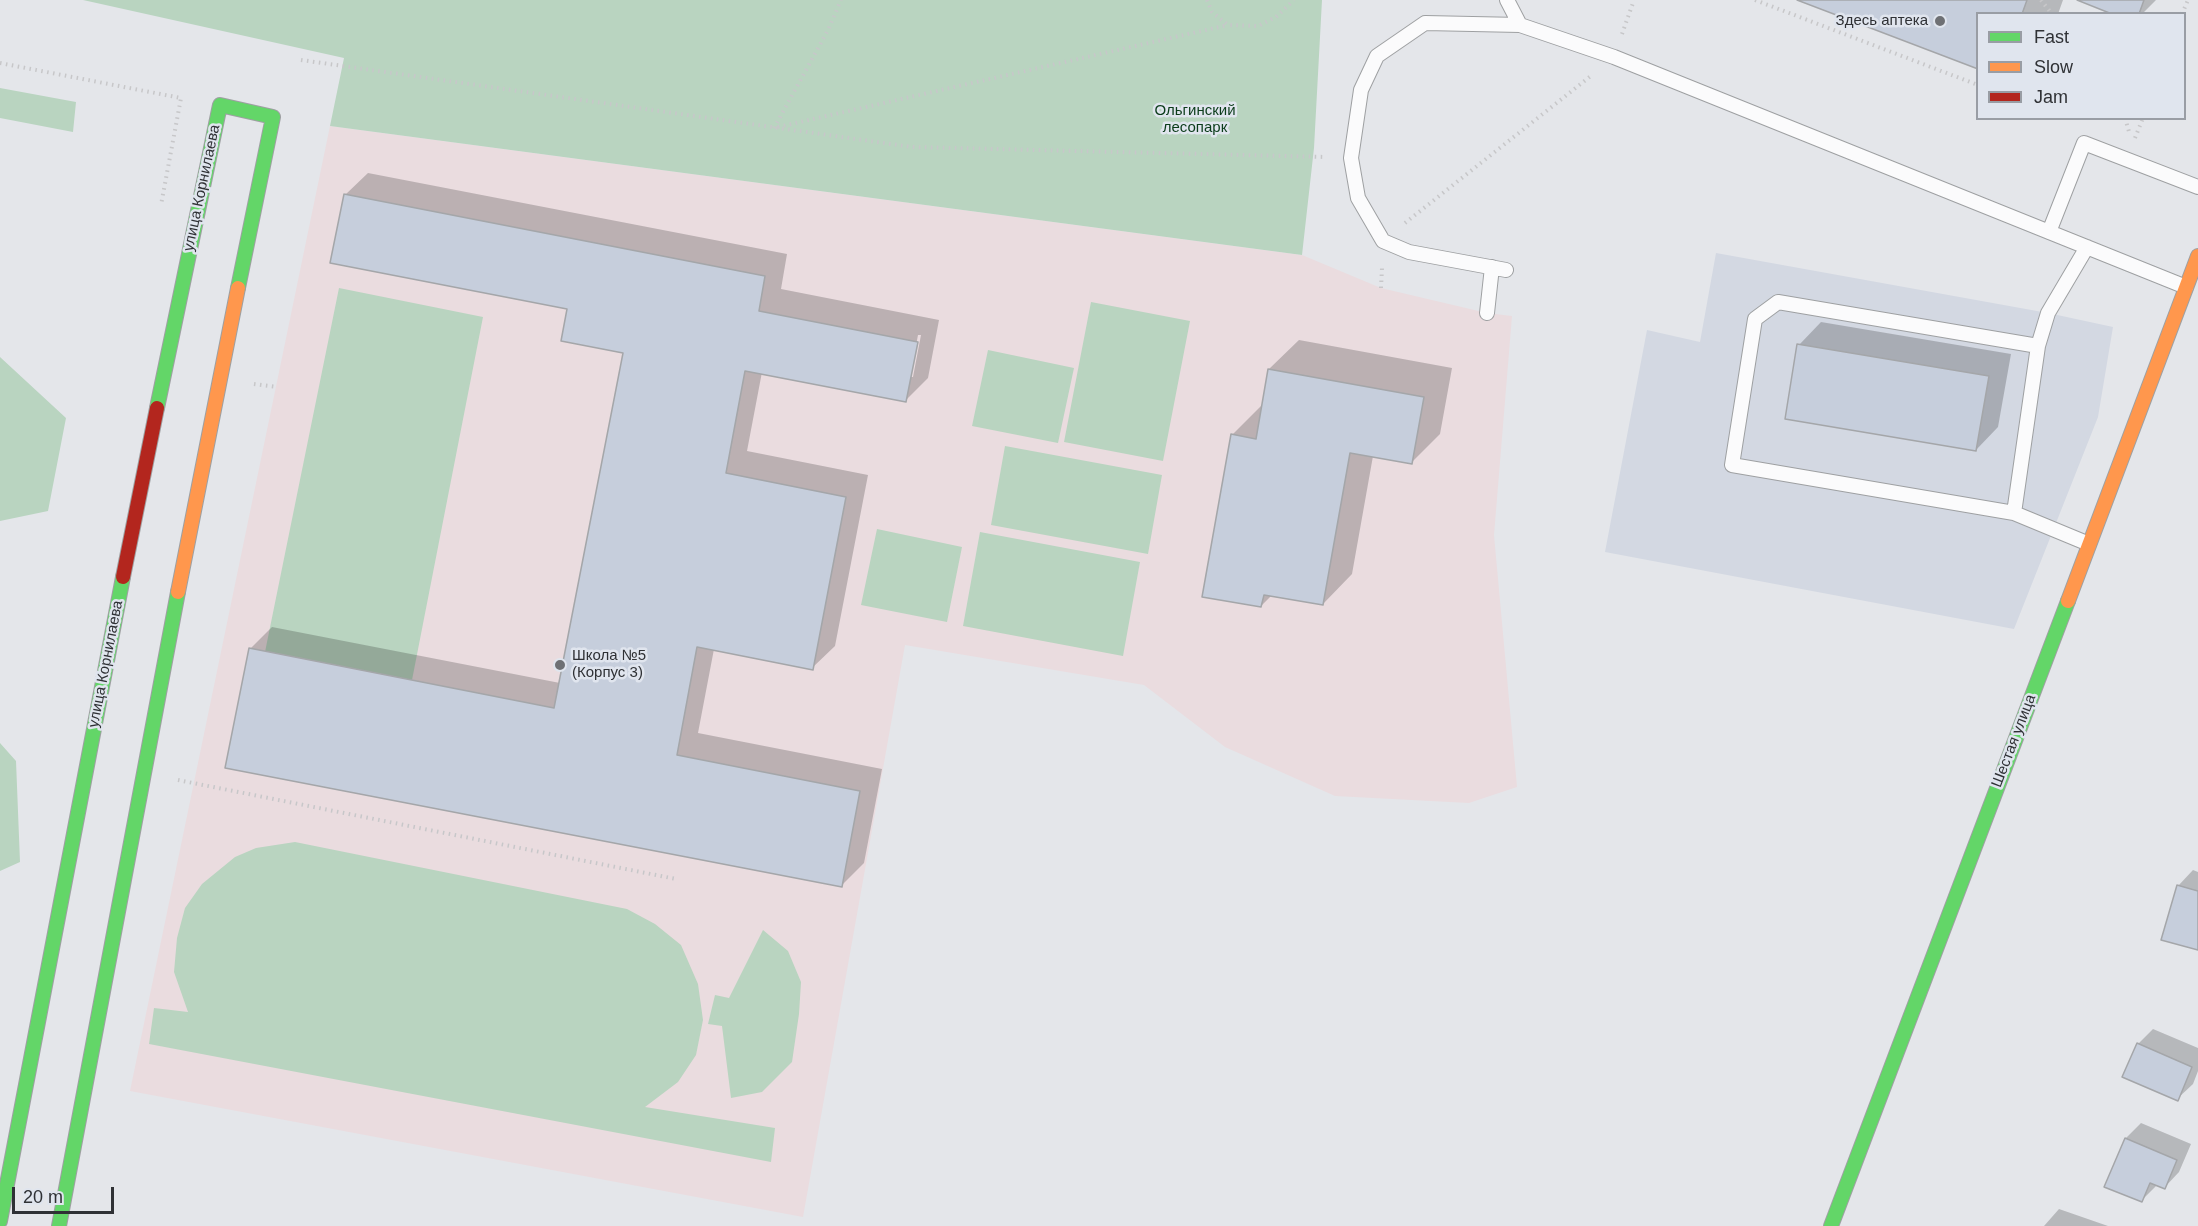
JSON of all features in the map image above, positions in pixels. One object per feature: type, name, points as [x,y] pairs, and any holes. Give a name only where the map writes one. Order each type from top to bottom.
[{"type":"street","name":"улица Корнилаева","points":[[0,1221],[109,643],[220,105],[273,117],[211,422],[59,1226]]},
{"type":"street","name":"Шестая улица","points":[[1831,1226],[2089,544],[2192,289],[2198,256]]},
{"type":"lane","points":[[1508,0],[1520,25]]},
{"type":"lane","points":[[1487,313],[1499,269],[1409,252],[1383,241],[1358,198],[1351,158],[1361,90],[1377,56],[1425,23],[1520,25],[1614,57],[2192,289]]},
{"type":"lane","points":[[2049,232],[2084,143],[2198,187]]},
{"type":"lane","points":[[2014,513],[2037,346],[2048,313],[2087,247]]},
{"type":"lane","points":[[2037,346],[1778,302],[1755,319],[1732,465],[2014,513],[2089,544]]},
{"type":"path","points":[[774,128],[828,30],[841,0]]},
{"type":"path","points":[[1207,0],[1212,12],[1228,25]]},
{"type":"path","points":[[774,128],[1228,25],[1258,26],[1276,17],[1294,0]]},
{"type":"path","points":[[1381,288],[1383,241],[1614,57],[1634,0]]},
{"type":"path","points":[[1755,0],[1976,85]]},
{"type":"path","points":[[2041,0],[2050,12]]},
{"type":"path","points":[[300,60],[912,147],[1351,158]]},
{"type":"path","points":[[0,63],[181,98],[159,213]]},
{"type":"path","points":[[2133,144],[2142,120]]},
{"type":"path","points":[[243,382],[277,387]]},
{"type":"path","points":[[175,779],[676,879]]},
{"type":"shaded area","name":"Школа №5 (Корпус 3)","points":[[330,126],[1302,255],[1381,288],[1487,313],[1512,316],[1494,535],[1517,787],[1469,803],[1335,796],[1225,747],[1144,685],[905,645],[803,1217],[130,1091]]},
{"type":"shaded area","points":[[1716,253],[2048,313],[2113,327],[2098,417],[2014,629],[1605,552],[1647,330],[1700,342]]},
{"type":"green space","name":"Ольгинский лесопарк","points":[[83,0],[1322,0],[1314,148],[1302,255],[330,126],[344,58]]},
{"type":"green space","points":[[0,88],[76,102],[73,132],[0,118]]},
{"type":"green space","points":[[339,288],[483,317],[412,680],[265,652]]},
{"type":"green space","points":[[1091,302],[1190,321],[1163,461],[1064,442]]},
{"type":"green space","points":[[988,350],[1074,368],[1058,443],[972,426]]},
{"type":"green space","points":[[0,357],[66,418],[48,511],[0,521]]},
{"type":"green space","points":[[1005,446],[1162,475],[1148,554],[991,525]]},
{"type":"green space","points":[[877,529],[962,547],[947,622],[861,605]]},
{"type":"green space","points":[[980,532],[1140,562],[1123,656],[963,626]]},
{"type":"green space","points":[[0,743],[16,761],[20,862],[0,871]]},
{"type":"green space","points":[[295,842],[627,909],[655,924],[681,945],[698,984],[703,1020],[696,1055],[678,1082],[645,1107],[775,1128],[771,1162],[149,1044],[154,1008],[188,1012],[174,972],[177,938],[185,908],[202,884],[235,857],[256,848]]},
{"type":"green space","points":[[763,930],[788,951],[801,982],[792,1062],[762,1092],[731,1098],[722,1026],[708,1024],[715,995],[729,998]]},
{"type":"building","points":[[1797,0],[2027,0],[2023,12],[1976,12],[1976,68]]},
{"type":"building","points":[[2077,0],[2144,0],[2140,12],[2107,12]]},
{"type":"building","points":[[344,194],[765,276],[759,311],[918,342],[906,402],[745,371],[726,473],[846,497],[813,670],[697,647],[677,755],[860,791],[842,887],[225,768],[249,648],[554,708],[623,353],[561,341],[567,309],[330,263]]},
{"type":"building","points":[[1797,344],[1989,376],[1976,451],[1785,419]]},
{"type":"building","points":[[1268,369],[1424,397],[1412,464],[1350,453],[1323,605],[1264,595],[1261,607],[1202,597],[1231,434],[1256,439]]},
{"type":"building","points":[[2177,885],[2198,891],[2198,950],[2161,940]]},
{"type":"building","points":[[2137,1043],[2192,1067],[2178,1101],[2122,1077]]},
{"type":"building","points":[[2125,1138],[2177,1160],[2165,1189],[2150,1183],[2142,1202],[2104,1187]]},
{"type":"traffic: fast","points":[[157,408],[220,105],[273,117],[238,288]]},
{"type":"traffic: fast","points":[[0,1221],[123,577]]},
{"type":"traffic: fast","points":[[59,1226],[178,592]]},
{"type":"traffic: fast","points":[[1831,1226],[2068,601]]},
{"type":"traffic: slow","points":[[2068,601],[2198,256]]},
{"type":"traffic: slow","points":[[178,592],[238,288]]},
{"type":"traffic: jam","points":[[123,577],[157,408]]},
{"type":"place","name":"Здесь аптека","points":[[1940,21]]},
{"type":"place","name":"Школа №5 (Корпус 3)","points":[[560,665]]}]
